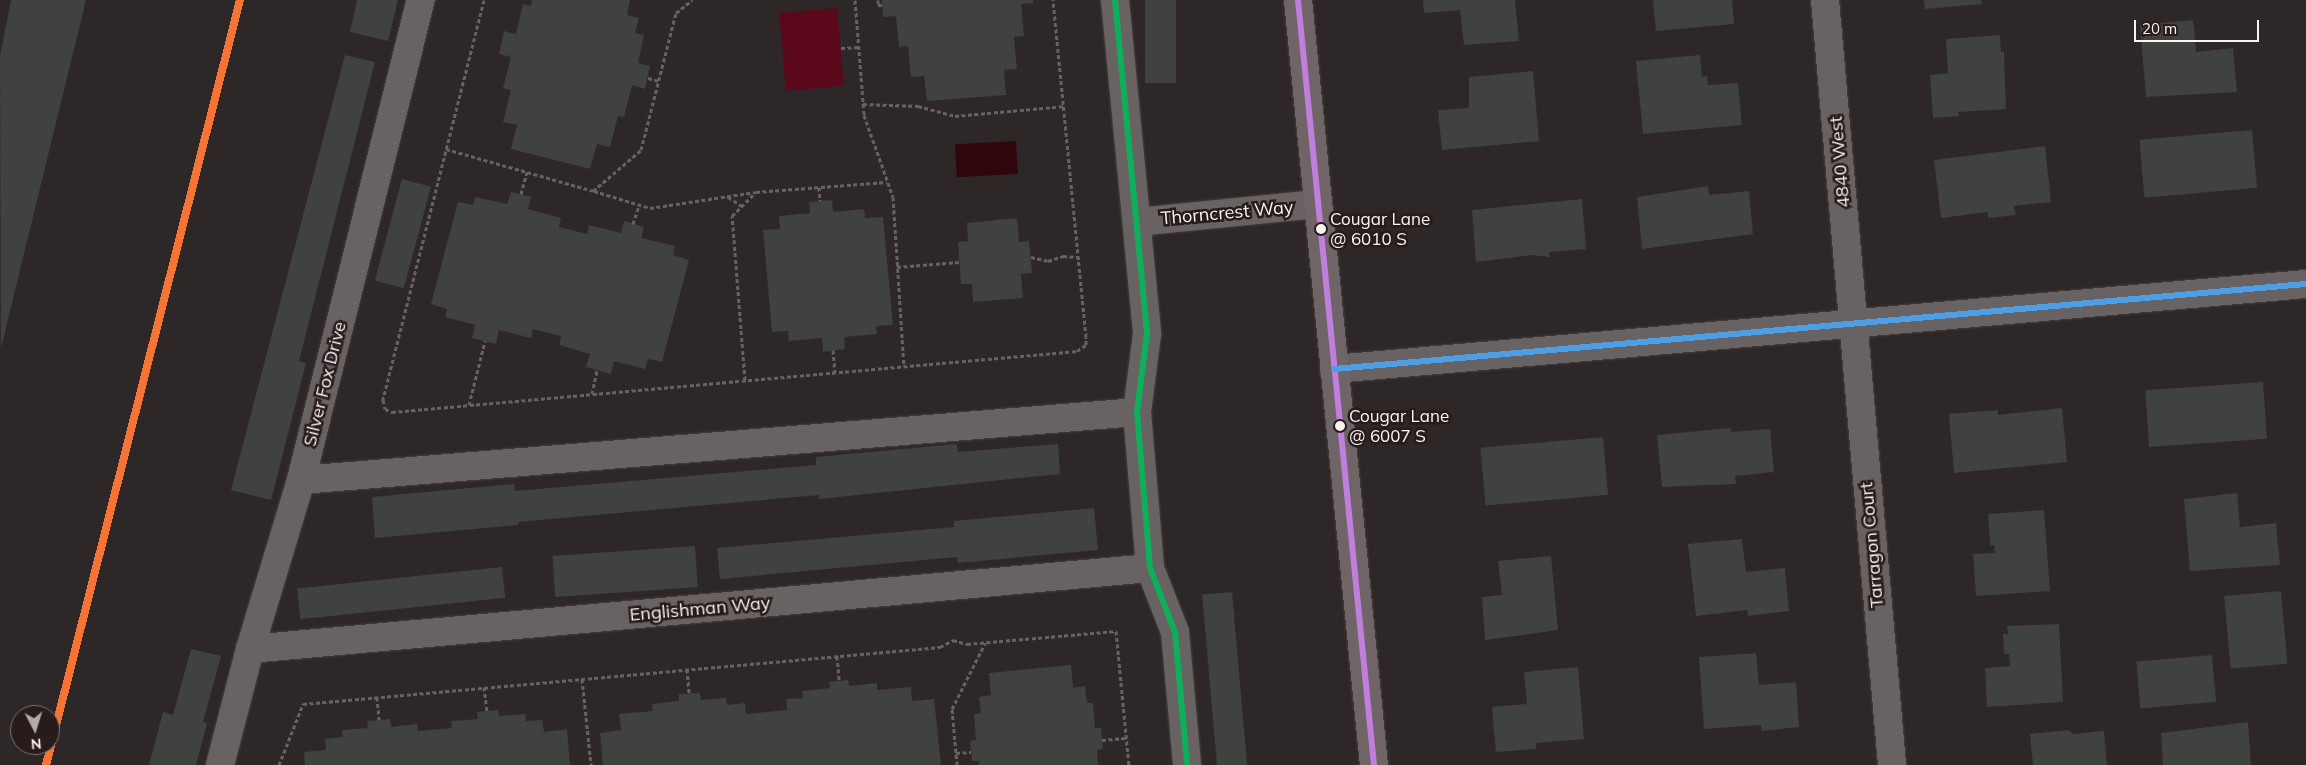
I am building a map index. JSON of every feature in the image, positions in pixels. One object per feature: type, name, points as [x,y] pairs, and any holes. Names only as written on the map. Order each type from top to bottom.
[{"type":"main road","points":[[1298,0],[1374,765]]},
{"type":"street","name":"Silver Fox Drive","points":[[220,765],[250,649],[301,480],[421,0]]},
{"type":"street","name":"Thorncrest Way","points":[[1115,0],[1147,334],[1137,412],[1150,568],[1175,632],[1187,765]]},
{"type":"street","name":"4840 West","points":[[1824,0],[1855,324]]},
{"type":"street","name":"Thorncrest Way","points":[[1137,222],[1318,204]]},
{"type":"street","points":[[1334,369],[2306,284]]},
{"type":"street","name":"Tarragon Court","points":[[1855,324],[1857,379],[1892,765]]},
{"type":"street","points":[[301,480],[1137,412]]},
{"type":"street","name":"Englishman Way","points":[[250,649],[1150,568]]},
{"type":"path","points":[[484,0],[383,400],[385,409],[392,412],[1078,351],[1086,345],[1086,337],[1053,0]]},
{"type":"path","points":[[593,190],[641,150],[676,13],[692,0]]},
{"type":"path","points":[[855,0],[863,104],[893,197],[904,366]]},
{"type":"path","points":[[878,0],[878,5],[882,5]]},
{"type":"path","points":[[841,48],[859,48]]},
{"type":"path","points":[[648,78],[658,81]]},
{"type":"path","points":[[863,104],[918,106],[954,116],[1064,106]]},
{"type":"path","points":[[446,149],[650,208],[756,192],[887,182]]},
{"type":"path","points":[[521,194],[527,172]]},
{"type":"path","points":[[819,187],[820,201]]},
{"type":"path","points":[[745,380],[732,216],[756,192]]},
{"type":"path","points":[[728,196],[742,206]]},
{"type":"path","points":[[633,224],[638,205]]},
{"type":"path","points":[[1031,258],[1048,261],[1063,256],[1078,257]]},
{"type":"path","points":[[897,267],[959,262]]},
{"type":"path","points":[[469,405],[485,341]]},
{"type":"path","points":[[833,350],[835,372]]},
{"type":"path","points":[[592,394],[597,370]]},
{"type":"path","points":[[279,765],[303,704],[940,646],[953,640],[967,644],[1116,631],[1129,765]]},
{"type":"path","points":[[957,765],[952,709],[985,643]]},
{"type":"path","points":[[837,656],[839,681]]},
{"type":"path","points":[[687,669],[689,694]]},
{"type":"path","points":[[582,678],[591,765]]},
{"type":"path","points":[[484,687],[486,711]]},
{"type":"path","points":[[377,697],[379,720]]},
{"type":"path","points":[[1102,740],[1126,738]]},
{"type":"path","points":[[956,753],[971,752]]},
{"type":"shaded area","points":[[837,8],[844,86],[786,91],[779,13]]},
{"type":"shaded area","points":[[1016,141],[1018,174],[957,177],[955,144]]},
{"type":"building","points":[[11,0],[86,0],[1,348],[0,56]]},
{"type":"building","points":[[357,0],[398,0],[388,41],[350,32]]},
{"type":"building","points":[[532,0],[630,0],[627,15],[639,18],[635,33],[644,35],[638,63],[650,66],[645,89],[632,85],[624,117],[618,116],[610,147],[597,144],[590,169],[511,149],[517,125],[503,122],[511,90],[503,88],[511,57],[499,54],[504,31],[516,34],[523,4],[531,6]]},
{"type":"building","points":[[882,0],[1033,0],[1033,3],[1021,4],[1024,36],[1014,37],[1017,69],[1004,70],[1006,95],[927,101],[924,76],[911,77],[908,46],[899,47],[896,16],[883,17]]},
{"type":"building","points":[[1145,0],[1176,0],[1176,83],[1145,83]]},
{"type":"building","points":[[1423,0],[1515,0],[1519,41],[1464,45],[1460,10],[1424,13]]},
{"type":"building","points":[[1653,0],[1732,0],[1734,24],[1656,31]]},
{"type":"building","points":[[1924,0],[1981,0],[1982,4],[1925,9]]},
{"type":"building","points":[[2193,20],[2196,52],[2233,48],[2237,92],[2146,97],[2140,25]]},
{"type":"building","points":[[2000,35],[2001,52],[2004,52],[2006,109],[1958,112],[1959,116],[1933,118],[1930,75],[1948,73],[1946,39]]},
{"type":"building","points":[[345,55],[375,62],[299,361],[306,363],[271,500],[231,490]]},
{"type":"building","points":[[1700,55],[1702,77],[1707,76],[1708,85],[1738,83],[1742,125],[1643,134],[1636,61]]},
{"type":"building","points":[[1533,71],[1539,141],[1442,150],[1438,110],[1469,108],[1469,77]]},
{"type":"building","points":[[2252,130],[2257,188],[2144,198],[2139,140]]},
{"type":"building","points":[[2045,146],[2051,202],[2014,206],[2016,215],[1988,218],[1988,212],[1941,218],[1934,160]]},
{"type":"building","points":[[402,179],[431,187],[404,288],[375,280]]},
{"type":"building","points":[[1708,186],[1709,195],[1749,191],[1753,234],[1642,249],[1637,197]]},
{"type":"building","points":[[511,192],[531,197],[528,209],[561,218],[559,227],[587,234],[589,225],[621,233],[624,221],[644,227],[641,238],[675,246],[673,255],[689,260],[662,362],[648,359],[645,369],[614,361],[611,374],[586,367],[590,354],[559,345],[561,336],[533,329],[531,338],[499,330],[496,344],[472,338],[475,325],[445,317],[447,309],[431,304],[458,202],[473,205],[475,197],[507,204]]},
{"type":"building","points":[[1582,199],[1586,249],[1549,252],[1550,257],[1531,255],[1476,262],[1472,210]]},
{"type":"building","points":[[832,200],[833,212],[864,209],[865,218],[883,217],[893,325],[876,326],[877,334],[844,337],[845,349],[823,352],[822,338],[789,341],[788,331],[772,332],[763,230],[780,229],[779,216],[810,213],[809,202]]},
{"type":"building","points":[[1017,218],[1019,242],[1029,241],[1032,273],[1021,274],[1023,298],[973,302],[972,284],[961,284],[958,242],[968,241],[967,223]]},
{"type":"building","points":[[2263,382],[2267,439],[2149,447],[2145,390]]},
{"type":"building","points":[[2062,408],[2067,462],[1954,473],[1949,414],[1998,410],[1998,415]]},
{"type":"building","points":[[1731,428],[1731,432],[1770,429],[1774,472],[1735,476],[1736,484],[1662,487],[1657,435]]},
{"type":"building","points":[[1603,437],[1608,495],[1486,505],[1480,448]]},
{"type":"building","points":[[957,444],[958,452],[1058,444],[1060,474],[819,499],[819,495],[518,522],[518,525],[375,538],[372,497],[514,484],[515,491],[816,465],[816,457]]},
{"type":"building","points":[[2237,493],[2240,527],[2276,523],[2280,565],[2190,571],[2184,499]]},
{"type":"building","points":[[1094,508],[1098,550],[958,563],[957,557],[720,579],[717,548],[954,527],[954,521]]},
{"type":"building","points":[[2044,510],[2050,591],[1976,596],[1973,554],[1995,553],[1994,545],[1990,545],[1988,514]]},
{"type":"building","points":[[1742,539],[1746,572],[1785,568],[1789,611],[1748,616],[1747,610],[1696,616],[1688,544]]},
{"type":"building","points":[[695,546],[698,587],[555,597],[552,556]]},
{"type":"building","points":[[1551,556],[1558,630],[1485,640],[1482,597],[1502,595],[1498,561]]},
{"type":"building","points":[[502,567],[505,598],[300,619],[297,589]]},
{"type":"building","points":[[2281,591],[2287,664],[2231,669],[2224,596]]},
{"type":"building","points":[[1232,592],[1247,765],[1217,765],[1202,595]]},
{"type":"building","points":[[2059,624],[2063,702],[1987,707],[1985,668],[2010,666],[2009,654],[2004,654],[2003,634],[2008,634],[2007,626]]},
{"type":"building","points":[[191,649],[221,656],[203,722],[207,723],[196,765],[149,765],[163,712],[173,715]]},
{"type":"building","points":[[1756,653],[1759,685],[1796,682],[1799,727],[1762,731],[1761,725],[1704,729],[1699,657]]},
{"type":"building","points":[[2212,655],[2216,702],[2140,708],[2136,662]]},
{"type":"building","points":[[1071,665],[1073,688],[1085,686],[1087,703],[1093,703],[1095,728],[1101,728],[1103,749],[1097,750],[1098,765],[979,765],[979,761],[972,761],[970,741],[976,740],[974,714],[981,713],[979,697],[991,695],[989,673]]},
{"type":"building","points":[[1578,667],[1584,739],[1536,743],[1536,749],[1496,752],[1492,707],[1527,704],[1524,672]]},
{"type":"building","points":[[848,680],[849,686],[877,683],[877,690],[911,687],[912,701],[934,699],[941,765],[603,765],[600,733],[621,730],[619,714],[653,711],[652,704],[679,701],[679,694],[700,693],[701,700],[726,698],[727,705],[745,703],[746,714],[787,710],[786,699],[803,698],[802,691],[830,688],[829,682]]},
{"type":"building","points":[[498,710],[499,716],[525,714],[526,721],[542,720],[544,732],[567,729],[570,765],[305,765],[304,752],[326,750],[325,739],[343,737],[342,730],[368,728],[367,721],[390,719],[391,727],[417,724],[418,731],[452,728],[451,721],[478,719],[477,712]]},
{"type":"building","points":[[2248,722],[2251,765],[2163,765],[2161,733]]},
{"type":"building","points":[[2069,730],[2073,734],[2104,731],[2107,765],[2033,765],[2030,734]]},
{"type":"transit line","points":[[46,765],[240,0]]},
{"type":"transit line","points":[[1115,0],[1147,334],[1137,412],[1150,568],[1175,632],[1187,765]]},
{"type":"transit line","points":[[1298,0],[1374,765]]},
{"type":"transit line","points":[[1334,369],[2306,284]]},
{"type":"place","name":"Cougar Lane @ 6010 S","points":[[1321,229]]},
{"type":"place","name":"Cougar Lane @ 6007 S","points":[[1340,426]]}]
